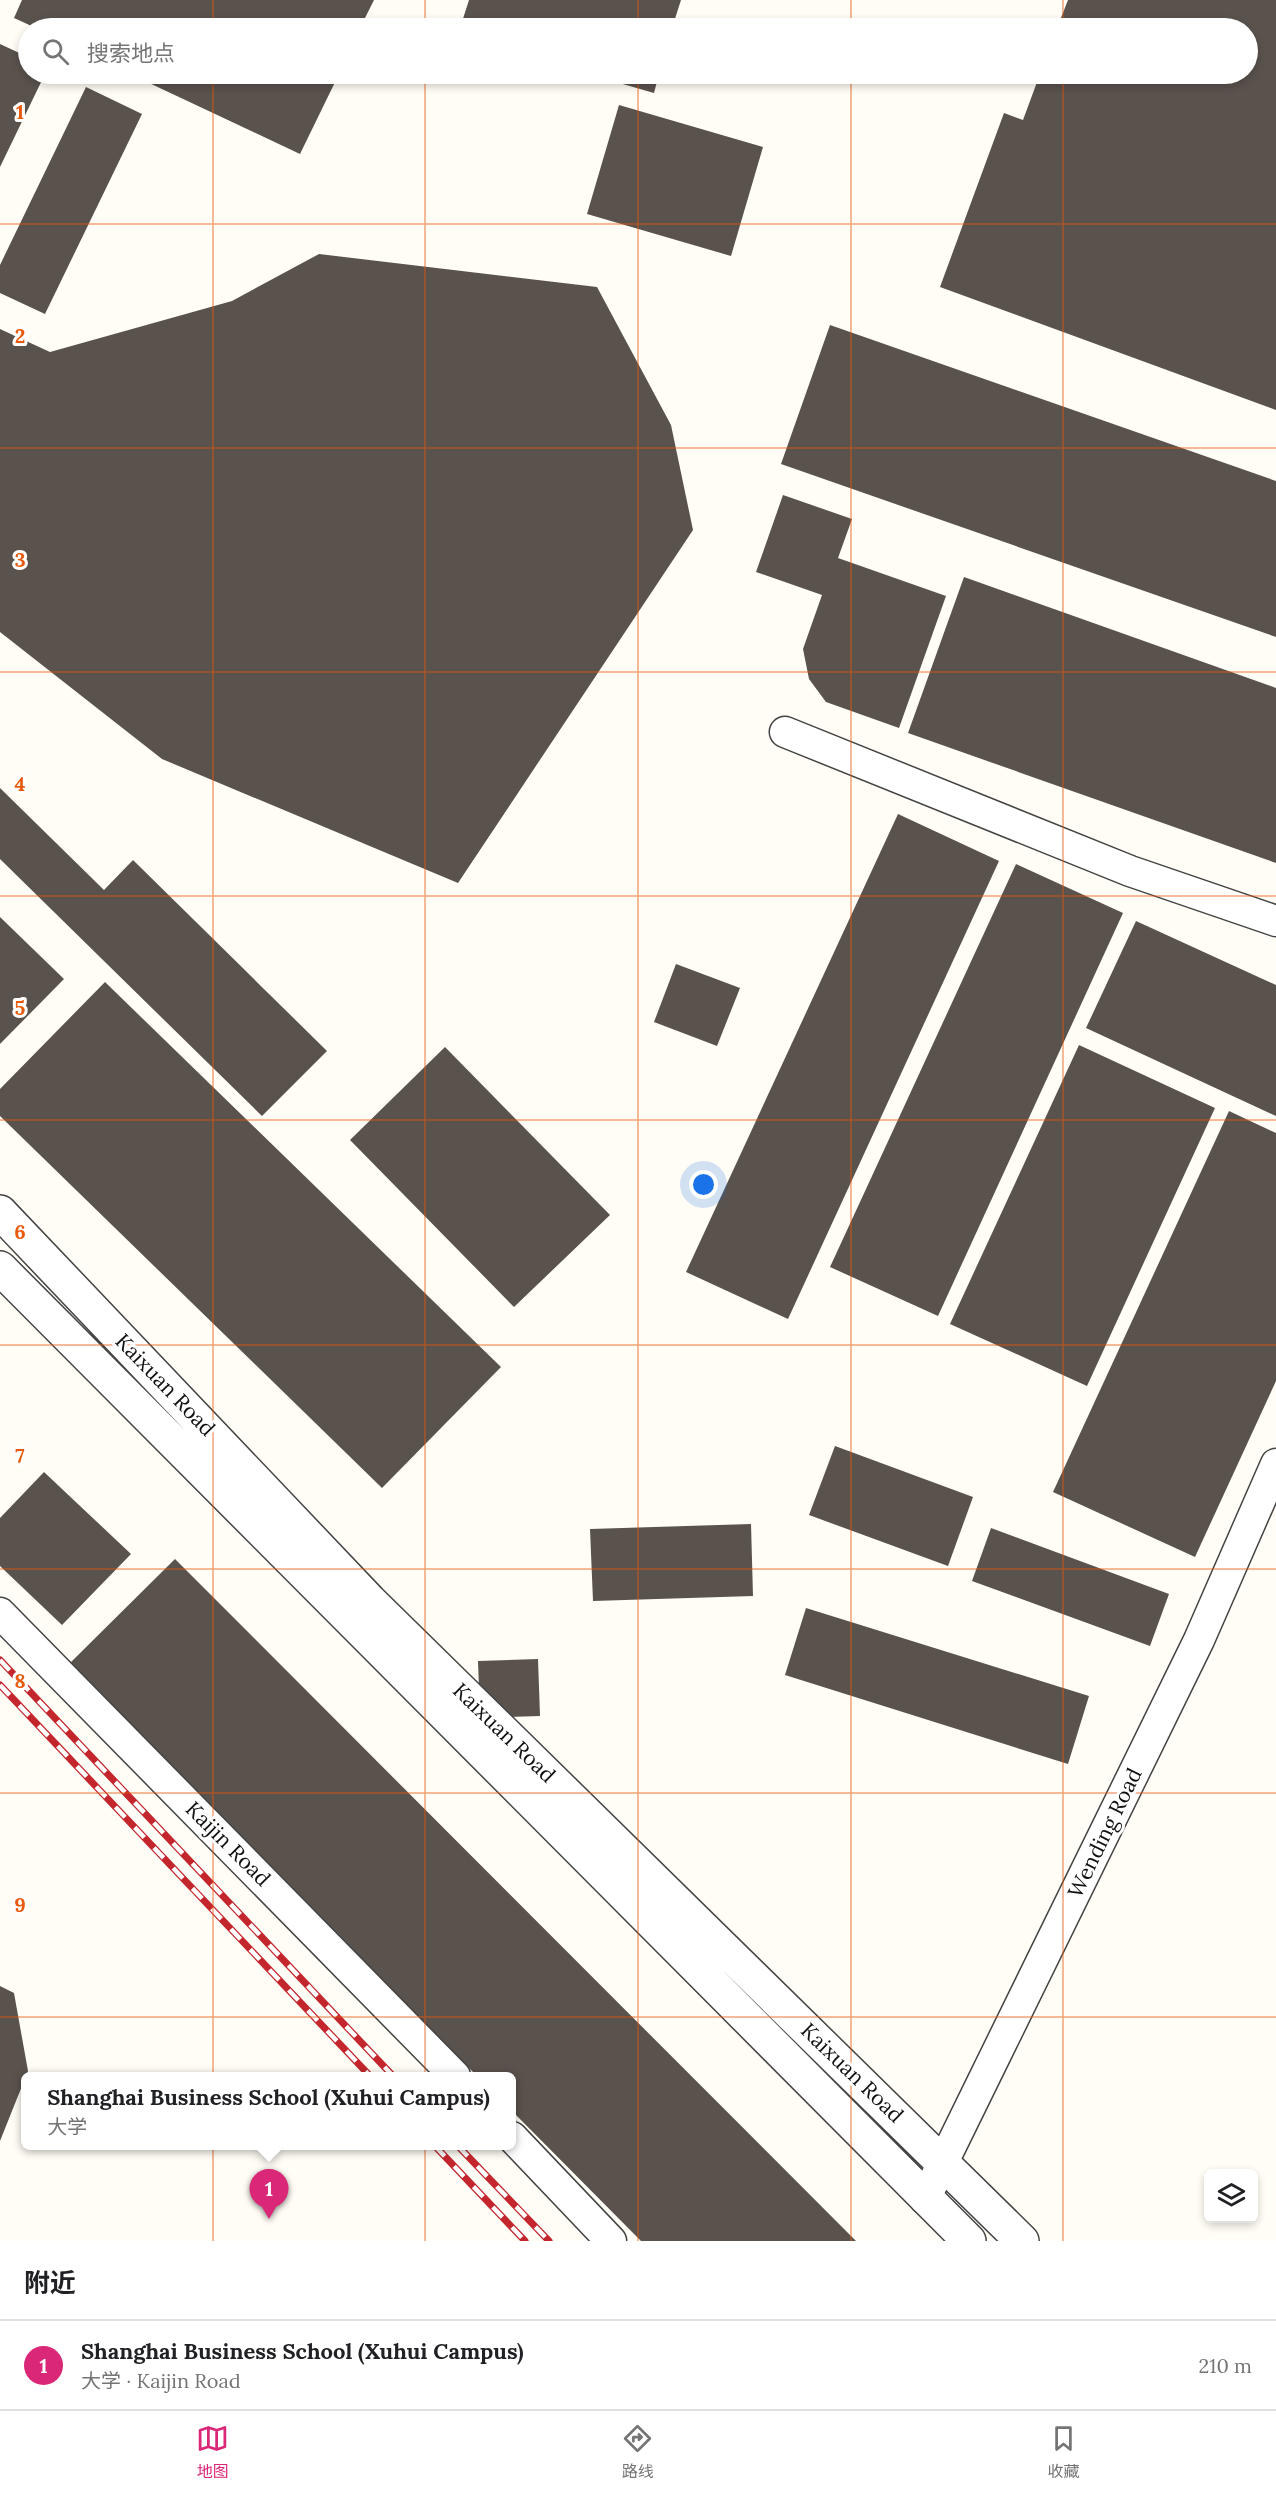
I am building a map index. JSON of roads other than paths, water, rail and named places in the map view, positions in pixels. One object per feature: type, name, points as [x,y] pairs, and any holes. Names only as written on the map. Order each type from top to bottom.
[{"type":"street","points":[[785,732],[1130,871],[1276,921]]},
{"type":"street","name":"Kaixuan Road","points":[[0,1212],[370,1601],[1022,2241]]},
{"type":"street","name":"Kaixuan Road","points":[[0,1268],[969,2241]]},
{"type":"street","name":"Wending Road","points":[[925,2199],[1198,1640],[1276,1464]]},
{"type":"street","name":"Kaijin Road","points":[[0,1613],[450,2072]]},
{"type":"street","points":[[516,2141],[610,2241]]},
{"type":"railway","points":[[0,1660],[389,2072]]},
{"type":"railway","points":[[0,1685],[366,2072]]},
{"type":"railway","points":[[439,2150],[525,2241]]},
{"type":"railway","points":[[462,2150],[549,2241]]},
{"type":"place","name":"Shanghai Business School (Xuhui Campus)","points":[[269,2219]]}]
